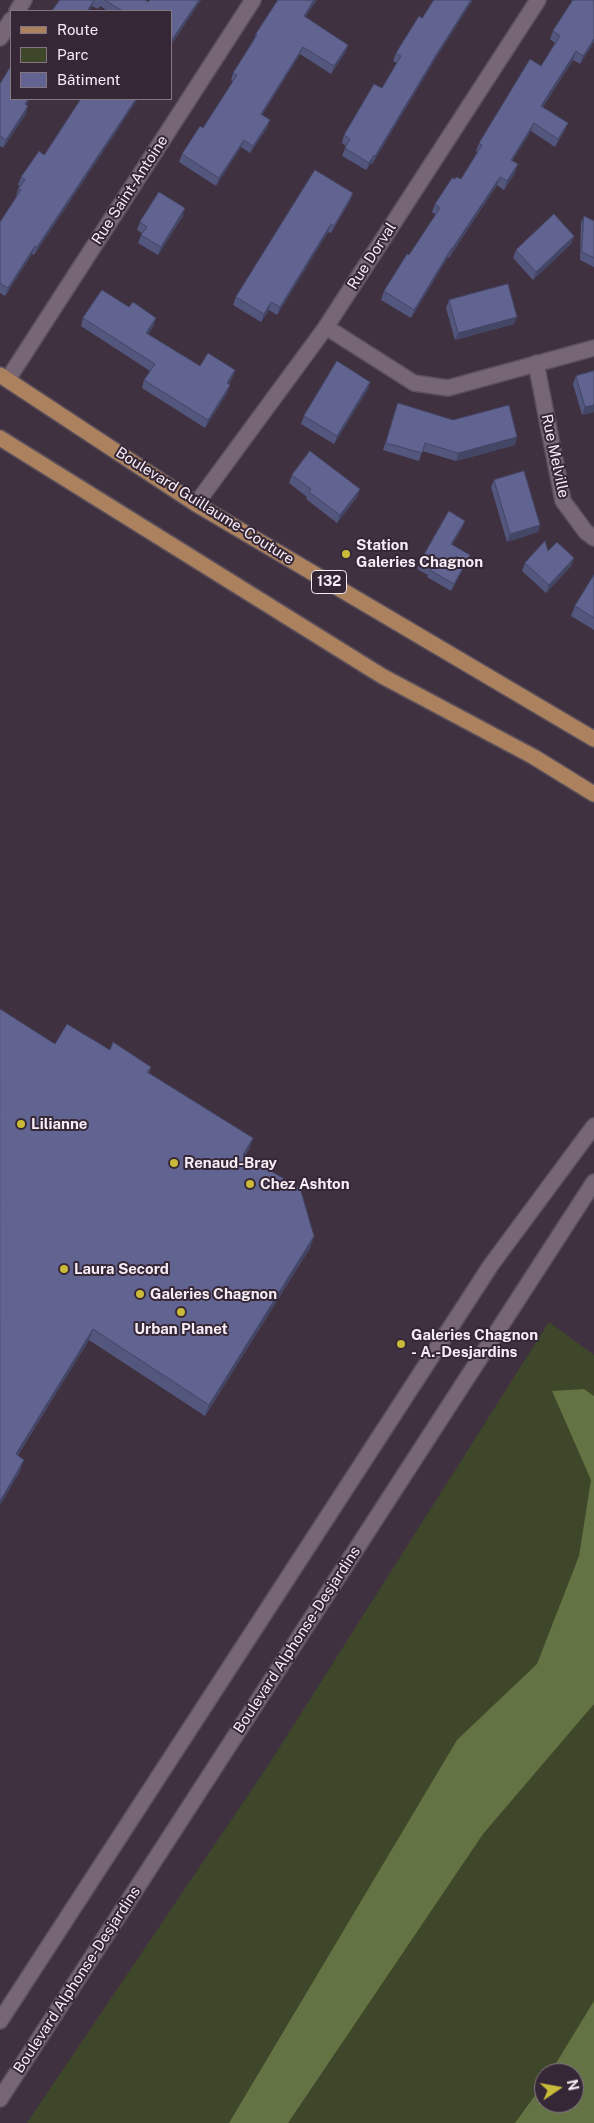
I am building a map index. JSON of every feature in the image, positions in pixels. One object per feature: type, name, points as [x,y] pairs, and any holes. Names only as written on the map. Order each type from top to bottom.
[{"type":"main road","name":"Rue Saint-Antoine","points":[[4,377],[253,0]]},
{"type":"main road","name":"Rue Dorval","points":[[196,504],[326,327],[538,0]]},
{"type":"main road","points":[[0,38],[10,22]]},
{"type":"main road","points":[[326,327],[414,383],[448,388],[594,348]]},
{"type":"main road","name":"Rue Melville","points":[[536,363],[562,501],[586,532],[594,538]]},
{"type":"main road","name":"Boulevard Guillaume-Couture","points":[[4,377],[196,504],[594,739]]},
{"type":"main road","points":[[0,438],[382,676],[534,757],[594,794]]},
{"type":"main road","points":[[0,2021],[491,1265],[594,1126]]},
{"type":"main road","name":"Boulevard Alphonse-Desjardins","points":[[0,2099],[594,1182]]},
{"type":"green space","points":[[549,1322],[594,1355],[594,2123],[27,2123],[269,1764]]},
{"type":"green space","points":[[584,1389],[594,1396],[594,1704],[483,1834],[288,2123],[229,2123],[457,1740],[537,1664],[579,1556],[591,1480],[552,1391]]},
{"type":"green space","points":[[594,2001],[594,2123],[515,2123],[534,2097],[534,2113],[584,2113],[584,2063],[556,2063]]},
{"type":"building","points":[[60,0],[94,0],[88,10],[53,10]]},
{"type":"building","points":[[105,0],[145,0],[148,2],[150,0],[199,0],[172,40],[172,10],[121,10]]},
{"type":"building","points":[[278,0],[314,0],[304,16],[348,45],[334,66],[303,47],[261,114],[270,120],[253,146],[244,140],[219,178],[182,154],[200,126],[203,128],[237,75],[233,73]]},
{"type":"building","points":[[434,0],[471,0],[369,163],[345,148],[350,139],[344,135],[374,84],[382,88],[401,56],[396,53],[419,16],[422,18]]},
{"type":"building","points":[[573,0],[594,0],[594,39],[583,56],[576,51],[541,106],[568,123],[558,139],[534,123],[511,160],[518,164],[507,181],[500,177],[451,249],[414,310],[384,291],[407,254],[409,255],[440,208],[435,204],[452,178],[461,179],[482,145],[479,143],[530,59],[541,66],[560,36],[553,31]]},
{"type":"building","points":[[10,68],[10,100],[27,100],[25,104],[28,106],[6,140],[0,136],[0,84]]},
{"type":"building","points":[[80,100],[135,100],[8,288],[0,283],[0,222],[21,190],[18,189],[25,180],[21,177],[39,151],[44,155]]},
{"type":"building","points":[[315,170],[353,193],[334,226],[331,224],[280,307],[271,302],[264,314],[236,297]]},
{"type":"building","points":[[159,192],[185,208],[161,247],[141,235],[147,227],[140,222]]},
{"type":"building","points":[[554,214],[574,236],[536,272],[516,250]]},
{"type":"building","points":[[584,216],[594,221],[594,258],[582,252]]},
{"type":"building","points":[[508,284],[517,317],[458,333],[449,300]]},
{"type":"building","points":[[102,290],[129,307],[133,302],[156,318],[146,333],[200,366],[208,353],[235,370],[227,383],[230,385],[208,420],[144,380],[155,364],[83,318]]},
{"type":"building","points":[[337,361],[370,382],[337,436],[304,416]]},
{"type":"building","points":[[594,371],[594,405],[585,407],[576,376]]},
{"type":"building","points":[[398,403],[453,420],[509,405],[517,437],[458,453],[425,443],[422,453],[386,443]]},
{"type":"building","points":[[310,451],[360,489],[340,515],[309,492],[311,489],[292,475]]},
{"type":"building","points":[[524,471],[540,525],[510,534],[494,480]]},
{"type":"building","points":[[449,511],[465,521],[451,544],[470,555],[454,584],[420,562]]},
{"type":"building","points":[[545,541],[548,551],[557,542],[574,558],[549,585],[525,563]]},
{"type":"building","points":[[594,575],[594,618],[575,606]]},
{"type":"building","name":"Galeries Chagnon","points":[[0,1009],[55,1044],[67,1024],[110,1050],[113,1042],[151,1067],[147,1072],[253,1138],[243,1155],[300,1188],[314,1236],[209,1405],[93,1329],[16,1454],[24,1460],[0,1501]]},
{"type":"place","name":"Station Galeries Chagnon","points":[[346,554]]},
{"type":"place","name":"Lilianne","points":[[21,1124]]},
{"type":"place","name":"Renaud-Bray","points":[[174,1163]]},
{"type":"place","name":"Chez Ashton","points":[[250,1184]]},
{"type":"place","name":"Laura Secord","points":[[64,1269]]},
{"type":"place","name":"Galeries Chagnon","points":[[140,1294]]},
{"type":"place","name":"Urban Planet","points":[[181,1312]]},
{"type":"place","name":"Galeries Chagnon - A.-Desjardins","points":[[401,1344]]}]
